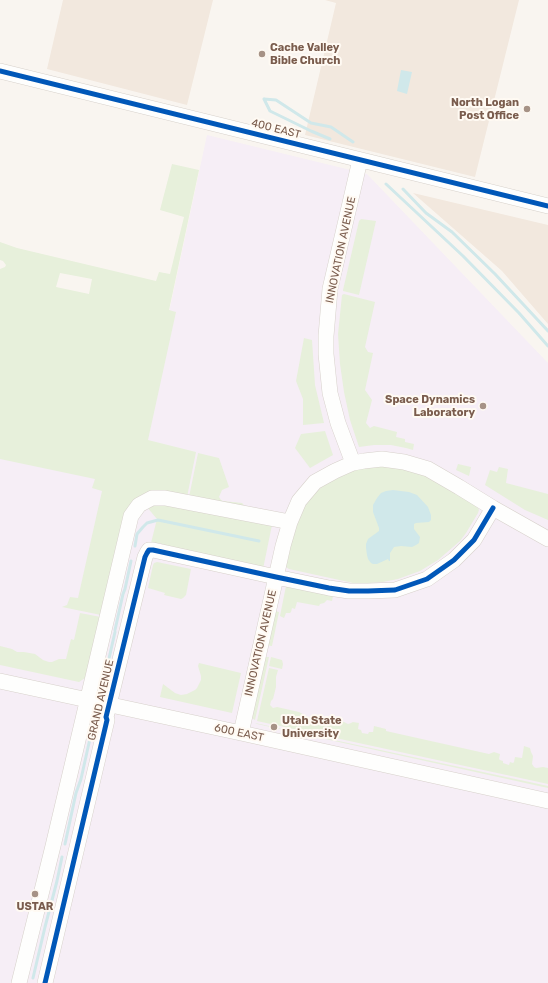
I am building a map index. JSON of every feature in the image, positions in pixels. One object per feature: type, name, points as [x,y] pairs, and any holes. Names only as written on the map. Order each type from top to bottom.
[{"type":"street","name":"400 EAST","points":[[0,71],[548,206]]},
{"type":"street","name":"INNOVATION AVENUE","points":[[241,733],[283,546],[290,522],[299,501],[315,482],[353,463],[338,423],[330,393],[326,354],[326,336],[330,289],[360,160]]},
{"type":"street","points":[[353,463],[364,460],[382,459],[404,462],[428,469],[548,539]]},
{"type":"street","name":"GRAND AVENUE","points":[[19,983],[131,516],[139,505],[152,498],[165,498],[290,522]]},
{"type":"street","points":[[276,577],[349,591],[395,590],[427,579],[454,560],[474,540],[493,508]]},
{"type":"street","name":"GRAND AVENUE","points":[[45,983],[147,553],[149,550],[153,550],[276,577]]},
{"type":"street","name":"600 EAST","points":[[0,681],[548,801]]},
{"type":"shaded area","points":[[63,0],[213,0],[187,105],[47,69]]},
{"type":"shaded area","points":[[325,0],[519,0],[475,177],[305,135],[336,3]]},
{"type":"shaded area","name":"Utah State University","points":[[207,135],[367,174],[548,363],[548,983],[0,983],[0,441],[135,471]]},
{"type":"shaded area","points":[[413,193],[548,225],[548,324],[502,271]]},
{"type":"green space","points":[[172,164],[199,170],[169,310],[176,312],[148,440],[196,452],[187,497],[140,498],[101,615],[62,607],[67,605],[70,597],[78,598],[102,491],[92,488],[95,479],[0,459],[0,269],[6,265],[0,260],[0,242],[17,248],[156,281],[159,272],[170,274],[184,217],[160,210]],"holes":[[[60,273],[92,279],[89,294],[56,287]]]},
{"type":"green space","points":[[361,219],[376,221],[359,295],[343,290],[359,221]]},
{"type":"green space","points":[[344,294],[375,302],[365,347],[368,352],[373,353],[365,390],[372,400],[366,423],[370,428],[374,426],[397,432],[396,437],[405,439],[405,442],[414,444],[413,450],[391,445],[359,447],[350,420],[340,364],[338,334],[342,295]]},
{"type":"green space","points":[[304,338],[312,340],[315,385],[324,423],[303,425],[303,399],[296,381]]},
{"type":"green space","points":[[325,431],[333,455],[310,468],[295,448],[301,434]]},
{"type":"green space","points":[[198,453],[219,458],[229,487],[222,490],[219,497],[221,500],[242,503],[245,506],[189,497]]},
{"type":"green space","points":[[458,464],[471,467],[469,476],[456,470]]},
{"type":"green space","points":[[377,465],[410,470],[425,476],[477,506],[479,510],[478,513],[460,541],[438,560],[420,571],[398,579],[383,582],[353,583],[289,569],[286,567],[285,563],[291,534],[305,506],[314,494],[325,484],[348,471]]},
{"type":"green space","points":[[499,467],[508,469],[506,483],[548,494],[548,520],[525,510],[485,485],[490,470],[497,472]]},
{"type":"green space","points":[[156,503],[272,525],[263,569],[165,547],[160,543],[151,543],[157,519],[146,506]]},
{"type":"green space","points":[[157,562],[191,569],[186,595],[183,598],[181,599],[164,595],[165,593],[148,588],[153,565]]},
{"type":"green space","points":[[286,586],[333,596],[332,601],[327,600],[319,606],[297,602],[295,609],[292,608],[291,612],[286,613],[284,618],[280,616]]},
{"type":"green space","points":[[275,611],[279,612],[271,646],[267,645]]},
{"type":"green space","points":[[80,613],[101,617],[88,670],[85,678],[79,682],[0,665],[0,646],[17,652],[35,654],[43,660],[49,662],[59,659],[66,659],[71,639],[74,640]]},
{"type":"green space","points":[[265,657],[269,657],[255,720],[252,718]]},
{"type":"green space","points":[[271,657],[282,660],[282,669],[269,666]]},
{"type":"green space","points":[[199,663],[241,673],[232,713],[160,697],[163,684],[175,693],[181,695],[195,690],[201,680],[198,666]]},
{"type":"green space","points":[[269,668],[278,670],[276,687],[270,705],[273,708],[277,707],[299,712],[315,719],[325,718],[348,724],[353,722],[359,723],[358,729],[361,730],[362,733],[368,734],[369,732],[373,732],[374,726],[386,729],[386,731],[489,754],[494,752],[500,754],[499,759],[503,761],[503,763],[509,765],[510,762],[514,762],[515,757],[522,758],[524,746],[530,748],[533,756],[532,764],[534,767],[548,768],[548,784],[257,721]]},
{"type":"green space","points":[[255,723],[548,786],[548,788],[257,724]]},
{"type":"water","points":[[401,70],[412,72],[407,94],[397,91]]},
{"type":"water","points":[[393,490],[409,492],[417,495],[428,507],[431,520],[429,522],[414,524],[414,529],[420,537],[419,543],[412,547],[394,547],[390,553],[390,561],[388,559],[377,564],[373,564],[368,559],[366,544],[368,539],[379,531],[373,512],[373,505],[381,493]]},
{"type":"waterway","points":[[264,99],[276,100],[311,123],[331,127],[353,142]]},
{"type":"waterway","points":[[264,99],[270,111],[330,139]]},
{"type":"waterway","points":[[386,184],[463,256],[519,313],[548,346]]},
{"type":"waterway","points":[[403,189],[426,213],[452,232],[495,274],[548,331]]},
{"type":"waterway","points":[[135,546],[137,534],[143,527],[147,523],[158,520],[259,541]]},
{"type":"waterway","points":[[115,630],[131,561]]},
{"type":"waterway","points":[[103,685],[115,632]]},
{"type":"waterway","points":[[65,844],[95,716]]},
{"type":"waterway","points":[[33,978],[62,857]]},
{"type":"cycle path","points":[[0,71],[548,206]]},
{"type":"cycle path","points":[[45,983],[107,720],[106,717],[145,557],[149,550],[329,588],[349,591],[395,590],[427,579],[454,560],[474,540],[493,508]]},
{"type":"place","name":"Cache Valley Bible Church","points":[[262,54]]},
{"type":"place","name":"North Logan Post Office","points":[[527,109]]},
{"type":"place","name":"Space Dynamics Laboratory","points":[[483,406]]},
{"type":"place","name":"Utah State University","points":[[274,727]]},
{"type":"place","name":"USTAR","points":[[35,894]]}]
